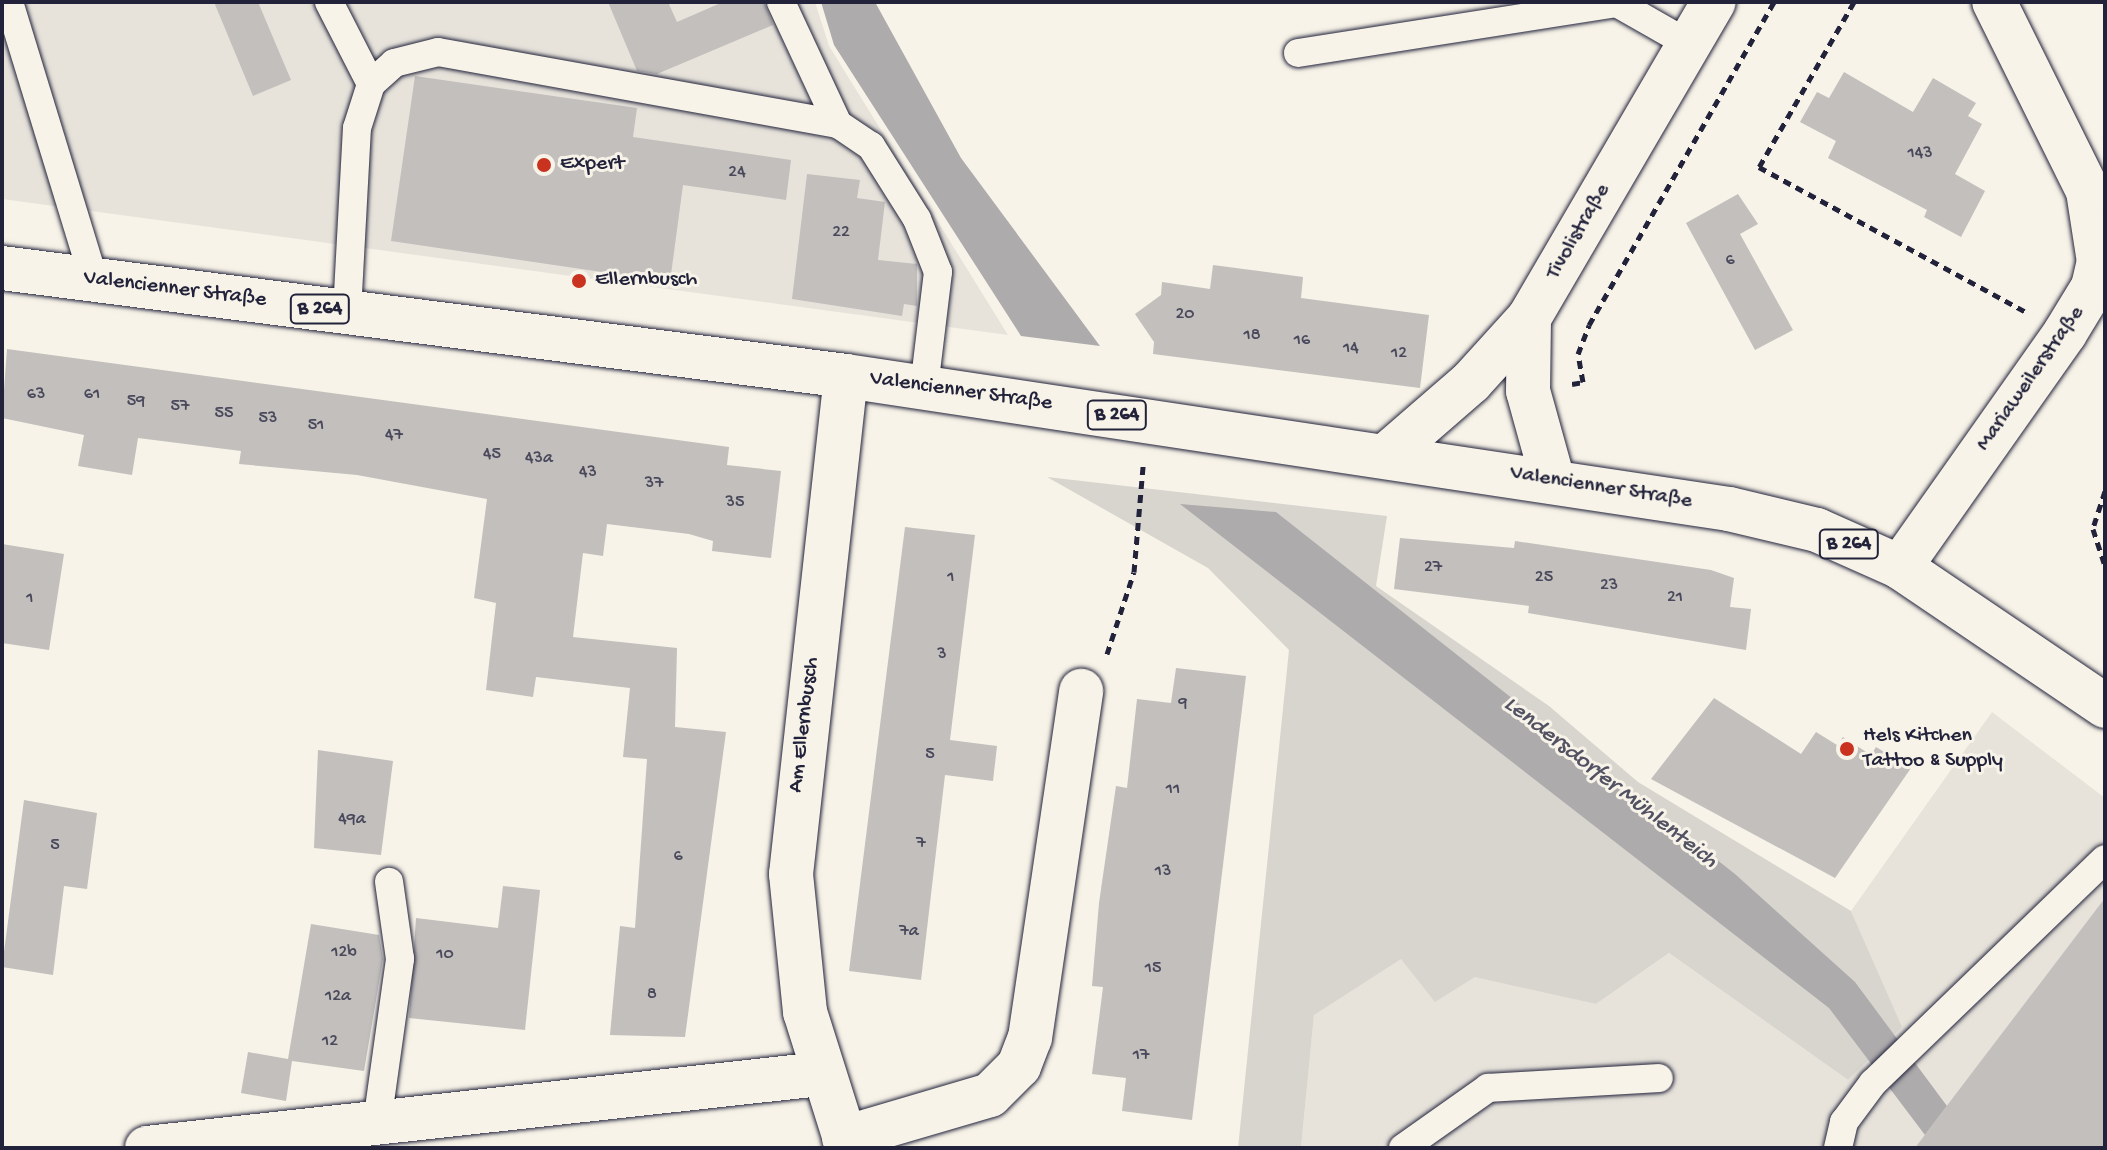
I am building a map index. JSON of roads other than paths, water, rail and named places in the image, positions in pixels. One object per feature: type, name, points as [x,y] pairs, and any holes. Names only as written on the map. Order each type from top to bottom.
[{"type":"main road","name":"Tivolistraße","points":[[1553,481],[1528,391],[1529,318],[1714,2]]},
{"type":"main road","name":"Mariaweilerstraße","points":[[1900,567],[2065,333],[2093,287],[2100,233],[2088,191],[1994,2]]},
{"type":"main road","name":"Valencienner Straße","points":[[2,268],[846,376],[1146,419],[1553,481],[1817,530],[1900,567],[2005,632],[2105,706]]},
{"type":"main road","points":[[1388,454],[1471,382],[1529,318]]},
{"type":"main road","name":"Am Ellernbusch","points":[[846,376],[791,874],[793,940],[820,1074],[846,1143],[990,1095],[1019,1066],[1030,1038],[1081,691]]},
{"type":"main road","points":[[147,1148],[820,1074]]},
{"type":"lane","points":[[9,2],[94,280]]},
{"type":"lane","points":[[329,2],[371,84]]},
{"type":"lane","points":[[781,2],[838,124]]},
{"type":"lane","points":[[1298,53],[1617,3],[1689,44]]},
{"type":"lane","points":[[347,312],[357,128],[371,84],[394,63],[438,52],[838,124],[871,146],[917,219],[938,272],[924,387]]},
{"type":"lane","points":[[1838,1148],[1844,1122],[1873,1083],[1923,1042],[2105,859]]},
{"type":"lane","points":[[377,1123],[400,959],[389,882]]},
{"type":"lane","points":[[1403,1148],[1488,1088],[1659,1078]]},
{"type":"water","points":[[821,2],[875,2],[961,158],[1100,346],[1021,336],[834,45]]},
{"type":"water","name":"Lendersdorfer Mühlenteich","points":[[1180,504],[1276,512],[1735,874],[1855,982],[1947,1106],[1925,1135],[1829,1008]]},
{"type":"place","name":"Expert","points":[[544,165]]},
{"type":"place","name":"Ellernbusch","points":[[579,281]]},
{"type":"place","name":"Hels Kitchen Tattoo & Supply","points":[[1847,749]]}]
